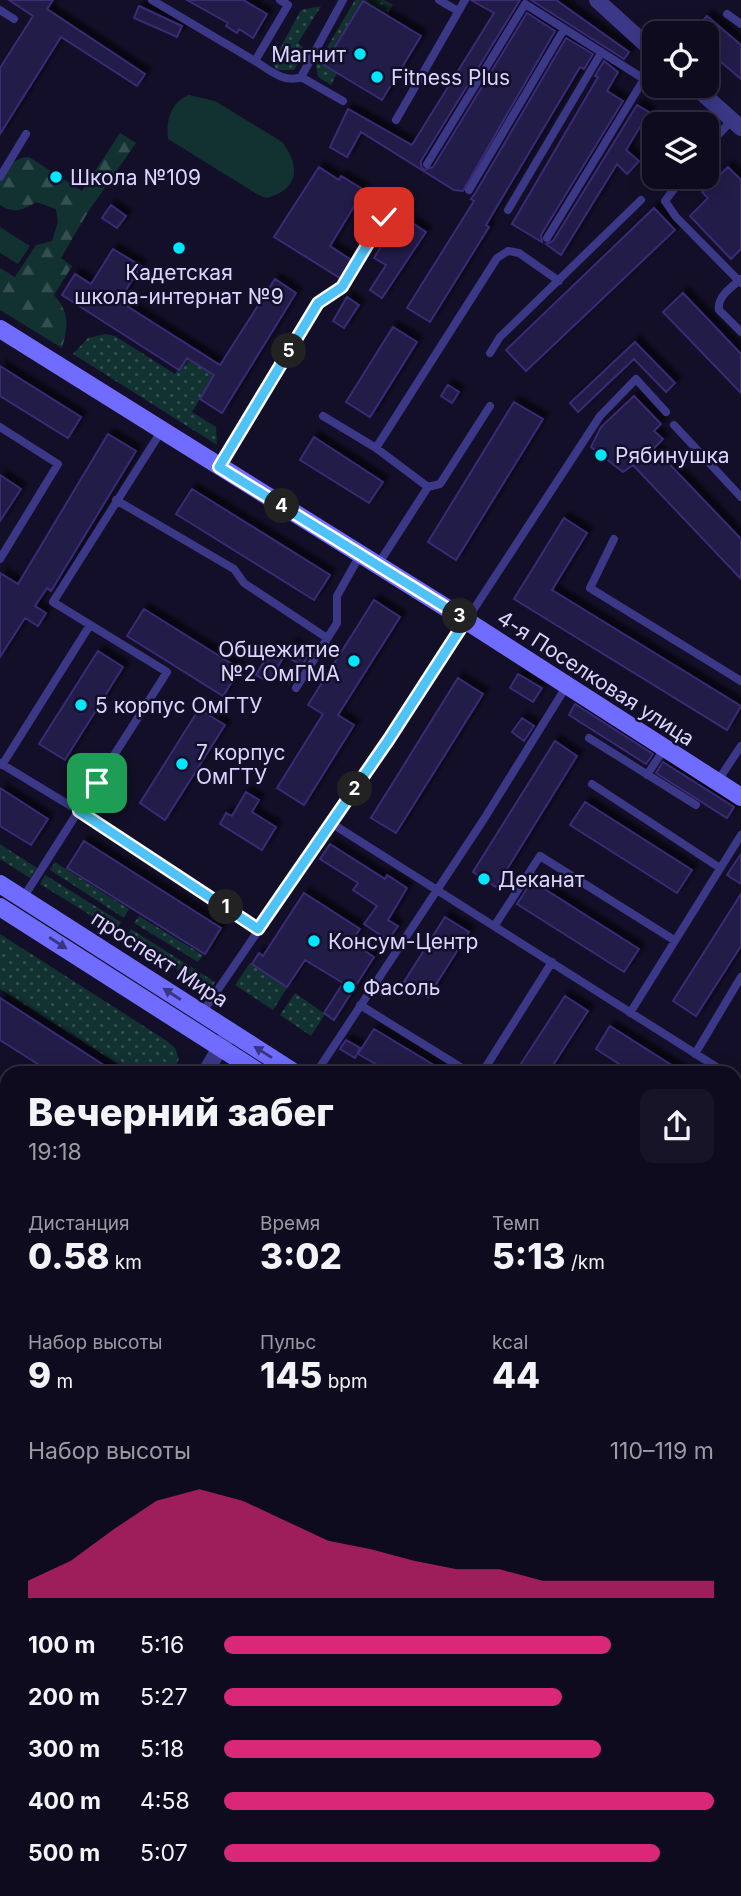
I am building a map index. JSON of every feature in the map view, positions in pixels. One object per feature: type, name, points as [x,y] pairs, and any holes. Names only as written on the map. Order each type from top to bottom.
[{"type":"street","points":[[597,0],[642,41]]},
{"type":"street","points":[[708,98],[737,124]]},
{"type":"street","name":"4-я Поселковая улица","points":[[0,329],[466,620],[566,687],[741,797]]},
{"type":"street","name":"проспект Мира","points":[[0,884],[284,1066]]},
{"type":"street","name":"проспект Мира","points":[[0,907],[249,1066]]},
{"type":"street","points":[[209,1066],[230,1031]]},
{"type":"lane","points":[[152,0],[291,80],[301,77],[343,0]]},
{"type":"lane","points":[[255,61],[288,5],[280,0]]},
{"type":"lane","points":[[439,0],[458,11]]},
{"type":"lane","points":[[396,120],[465,0]]},
{"type":"lane","points":[[427,164],[524,4],[642,78]]},
{"type":"lane","points":[[0,10],[14,19]]},
{"type":"lane","points":[[727,14],[741,24]]},
{"type":"lane","points":[[469,190],[564,29]]},
{"type":"lane","points":[[508,210],[601,53]]},
{"type":"lane","points":[[301,77],[343,101]]},
{"type":"lane","points":[[547,238],[642,82]]},
{"type":"lane","points":[[719,138],[737,124]]},
{"type":"lane","points":[[0,177],[26,134]]},
{"type":"lane","points":[[674,189],[665,201],[676,217],[740,281],[719,300],[718,305],[719,310],[741,332]]},
{"type":"lane","points":[[490,353],[500,337],[641,200]]},
{"type":"lane","points":[[219,467],[318,303],[342,287],[384,217]]},
{"type":"lane","points":[[376,448],[498,258],[508,251],[519,253],[559,281]]},
{"type":"lane","points":[[202,1013],[600,416],[636,379],[666,412]]},
{"type":"lane","points":[[377,566],[428,487],[440,484],[490,406]]},
{"type":"lane","points":[[323,416],[376,448],[428,487]]},
{"type":"lane","points":[[674,425],[741,497]]},
{"type":"lane","points":[[0,427],[58,464],[0,559]]},
{"type":"lane","points":[[23,898],[167,672],[53,602],[162,430]]},
{"type":"lane","points":[[116,500],[234,569],[244,583],[327,638]]},
{"type":"lane","points":[[614,539],[590,588],[741,681]]},
{"type":"lane","points":[[296,688],[337,623],[337,596],[360,555]]},
{"type":"lane","points":[[90,625],[1,764],[79,811],[258,929]]},
{"type":"lane","points":[[321,1066],[437,891],[566,687]]},
{"type":"lane","points":[[589,738],[696,805]]},
{"type":"lane","points":[[717,782],[741,746]]},
{"type":"lane","points":[[647,775],[664,749]]},
{"type":"lane","points":[[592,784],[720,868]]},
{"type":"lane","points":[[331,823],[715,1066]]},
{"type":"lane","points":[[630,1013],[741,835]]},
{"type":"lane","points":[[495,925],[540,856],[674,940]]},
{"type":"lane","points":[[486,1066],[552,962]]},
{"type":"lane","points":[[695,1054],[739,983]]},
{"type":"lane","points":[[360,1005],[459,1066]]},
{"type":"green space","points":[[355,0],[384,0],[393,5],[386,16],[324,65],[337,73],[331,85],[318,77],[316,66]]},
{"type":"green space","points":[[321,6],[298,43],[306,50],[294,70],[277,70],[270,61],[274,59],[301,10]]},
{"type":"green space","points":[[189,95],[215,101],[282,142],[294,168],[291,183],[277,194],[266,198],[168,139],[173,108],[177,102]]},
{"type":"green space","points":[[120,133],[136,143],[88,212],[61,258],[72,266],[54,295],[63,308],[66,320],[62,348],[0,310],[0,268],[15,277],[36,245],[52,241],[58,222],[56,209],[36,202],[18,210],[0,205],[0,181],[11,164],[29,157],[82,191]]},
{"type":"green space","points":[[0,227],[30,246],[18,264],[0,253]]},
{"type":"green space","points":[[105,334],[115,336],[175,374],[187,358],[214,375],[192,412],[216,427],[217,445],[73,354],[88,338]]},
{"type":"green space","points":[[0,844],[37,868],[30,878],[0,859]]},
{"type":"green space","points":[[55,862],[129,909],[124,918],[50,870]]},
{"type":"green space","points":[[45,875],[121,922],[116,931],[40,884]]},
{"type":"green space","points":[[139,916],[203,955],[198,962],[134,923]]},
{"type":"green space","points":[[131,929],[215,982],[210,990],[126,937]]},
{"type":"green space","points":[[0,934],[167,1041],[175,1048],[179,1059],[176,1066],[121,1066],[0,989]]},
{"type":"green space","points":[[250,963],[287,988],[273,1010],[235,985]]},
{"type":"green space","points":[[295,993],[325,1014],[311,1036],[280,1015]]},
{"type":"building","points":[[9,0],[53,0],[47,9],[145,74],[137,86],[61,37],[0,134],[0,68],[33,16]]},
{"type":"building","points":[[187,0],[243,0],[267,14],[253,38],[239,29],[237,33],[226,26],[228,23]]},
{"type":"building","points":[[471,0],[520,0],[421,161],[424,170],[433,167],[527,13],[555,31],[463,191],[454,190],[361,132],[347,157],[330,147],[348,109],[412,145],[494,13]]},
{"type":"building","points":[[531,0],[556,0],[629,52],[624,59]]},
{"type":"building","points":[[363,1],[421,36],[382,100],[324,65]]},
{"type":"building","points":[[139,6],[182,26],[177,37],[134,18]]},
{"type":"building","points":[[719,26],[741,45],[741,79],[719,60]]},
{"type":"building","points":[[566,38],[593,54],[584,69],[580,67],[486,225],[489,227],[430,322],[407,308],[474,201],[471,199]]},
{"type":"building","points":[[604,61],[618,72],[607,91],[623,101],[541,235],[542,242],[512,224],[598,77],[595,76]]},
{"type":"building","points":[[637,105],[649,112],[642,112],[642,124],[626,150],[639,161],[627,174],[617,164],[561,255],[546,244],[553,241]]},
{"type":"building","points":[[319,167],[339,180],[341,176],[364,190],[330,246],[351,260],[340,278],[274,237]]},
{"type":"building","points":[[728,167],[741,180],[741,249],[731,259],[690,216],[708,198],[702,192],[705,189],[719,189],[719,176]]},
{"type":"building","points":[[111,205],[126,216],[117,228],[102,218]]},
{"type":"building","points":[[654,208],[675,230],[526,371],[506,350]]},
{"type":"building","points":[[400,215],[426,232],[382,298],[370,290],[386,265],[374,258]]},
{"type":"building","points":[[113,249],[141,266],[119,301],[220,365],[275,279],[296,293],[222,413],[200,399],[214,375],[187,358],[179,370],[62,295],[75,274],[91,284]]},
{"type":"building","points":[[683,293],[741,354],[741,393],[663,312]]},
{"type":"building","points":[[347,297],[359,305],[344,328],[333,321]]},
{"type":"building","points":[[393,327],[417,342],[370,417],[346,402]]},
{"type":"building","points":[[635,342],[675,383],[666,392],[634,359],[578,412],[570,403]]},
{"type":"building","points":[[0,366],[81,417],[68,438],[0,396]]},
{"type":"building","points":[[448,385],[459,392],[452,403],[441,396]]},
{"type":"building","points":[[634,396],[661,424],[654,431],[663,439],[654,448],[741,539],[741,579],[633,465],[623,472],[591,447],[601,427]]},
{"type":"building","points":[[514,402],[543,419],[456,560],[428,542]]},
{"type":"building","points":[[108,434],[136,451],[51,591],[47,588],[35,606],[46,613],[38,626],[25,618],[0,657],[0,573],[18,584]]},
{"type":"building","points":[[314,437],[383,482],[369,503],[300,460]]},
{"type":"building","points":[[0,475],[21,489],[0,521]]},
{"type":"building","points":[[192,489],[330,575],[314,600],[176,514]]},
{"type":"building","points":[[564,518],[587,533],[552,590],[741,706],[727,730],[514,599]]},
{"type":"building","name":"Общежитие №2 ОмГМА","points":[[374,600],[400,617],[338,715],[354,725],[304,805],[277,788],[323,714],[308,705]]},
{"type":"building","points":[[144,609],[240,669],[223,696],[127,636]]},
{"type":"building","points":[[292,644],[309,654],[302,666],[285,655]]},
{"type":"building","points":[[272,648],[285,655],[268,682],[256,675]]},
{"type":"building","name":"5 корпус ОмГТУ","points":[[98,651],[123,667],[65,760],[39,744]]},
{"type":"building","points":[[518,674],[542,688],[533,702],[510,688]]},
{"type":"building","points":[[458,678],[483,694],[396,833],[371,818]]},
{"type":"building","points":[[575,704],[653,754],[646,764],[569,715]]},
{"type":"building","name":"7 корпус ОмГТУ","points":[[199,709],[225,725],[165,820],[140,803]]},
{"type":"building","points":[[522,718],[534,726],[524,741],[512,732]]},
{"type":"building","points":[[555,741],[577,756],[496,887],[473,872]]},
{"type":"building","points":[[663,762],[734,807],[727,818],[656,773]]},
{"type":"building","points":[[0,788],[48,819],[31,845],[0,826]]},
{"type":"building","points":[[246,792],[259,800],[252,812],[276,827],[262,850],[220,824],[226,813],[232,816]]},
{"type":"building","points":[[585,802],[692,870],[677,893],[570,825]]},
{"type":"building","points":[[84,841],[221,928],[205,954],[67,868]]},
{"type":"building","points":[[330,844],[385,879],[387,875],[407,888],[388,920],[398,926],[388,940],[364,924],[377,906],[353,890],[358,883],[320,859]]},
{"type":"building","points":[[741,854],[741,884],[727,875]]},
{"type":"building","points":[[532,881],[639,949],[624,972],[517,904]]},
{"type":"building","name":"Консум-Центр","points":[[304,893],[360,929],[351,942],[374,957],[334,1020],[324,1013],[343,983],[305,960],[287,987],[252,964],[259,953],[263,956]]},
{"type":"building","points":[[741,894],[741,946],[696,1016],[673,1001]]},
{"type":"building","points":[[445,917],[469,932],[428,997],[404,982]]},
{"type":"building","points":[[565,996],[588,1011],[553,1066],[520,1066]]},
{"type":"building","points":[[0,998],[105,1066],[41,1066],[0,1040]]},
{"type":"building","points":[[610,1026],[673,1066],[622,1066],[596,1049]]},
{"type":"building","points":[[374,1029],[435,1066],[379,1066],[358,1054]]},
{"type":"building","points":[[346,1040],[360,1048],[355,1058],[340,1049]]},
{"type":"place","name":"Магнит","points":[[360,54]]},
{"type":"place","name":"Fitness Plus","points":[[377,77]]},
{"type":"place","name":"Школа №109","points":[[56,177]]},
{"type":"place","name":"Кадетская школа-интернат №9","points":[[179,248]]},
{"type":"place","name":"Рябинушка","points":[[601,455]]},
{"type":"place","name":"Общежитие №2 ОмГМА","points":[[354,661]]},
{"type":"place","name":"5 корпус ОмГТУ","points":[[81,705]]},
{"type":"place","name":"7 корпус ОмГТУ","points":[[182,764]]},
{"type":"place","name":"Деканат","points":[[484,879]]},
{"type":"place","name":"Консум-Центр","points":[[314,941]]},
{"type":"place","name":"Фасоль","points":[[349,987]]},
{"type":"route","points":[[97,783],[79,811],[258,929],[389,739],[466,620],[219,467],[318,303],[342,287],[384,217]]}]
